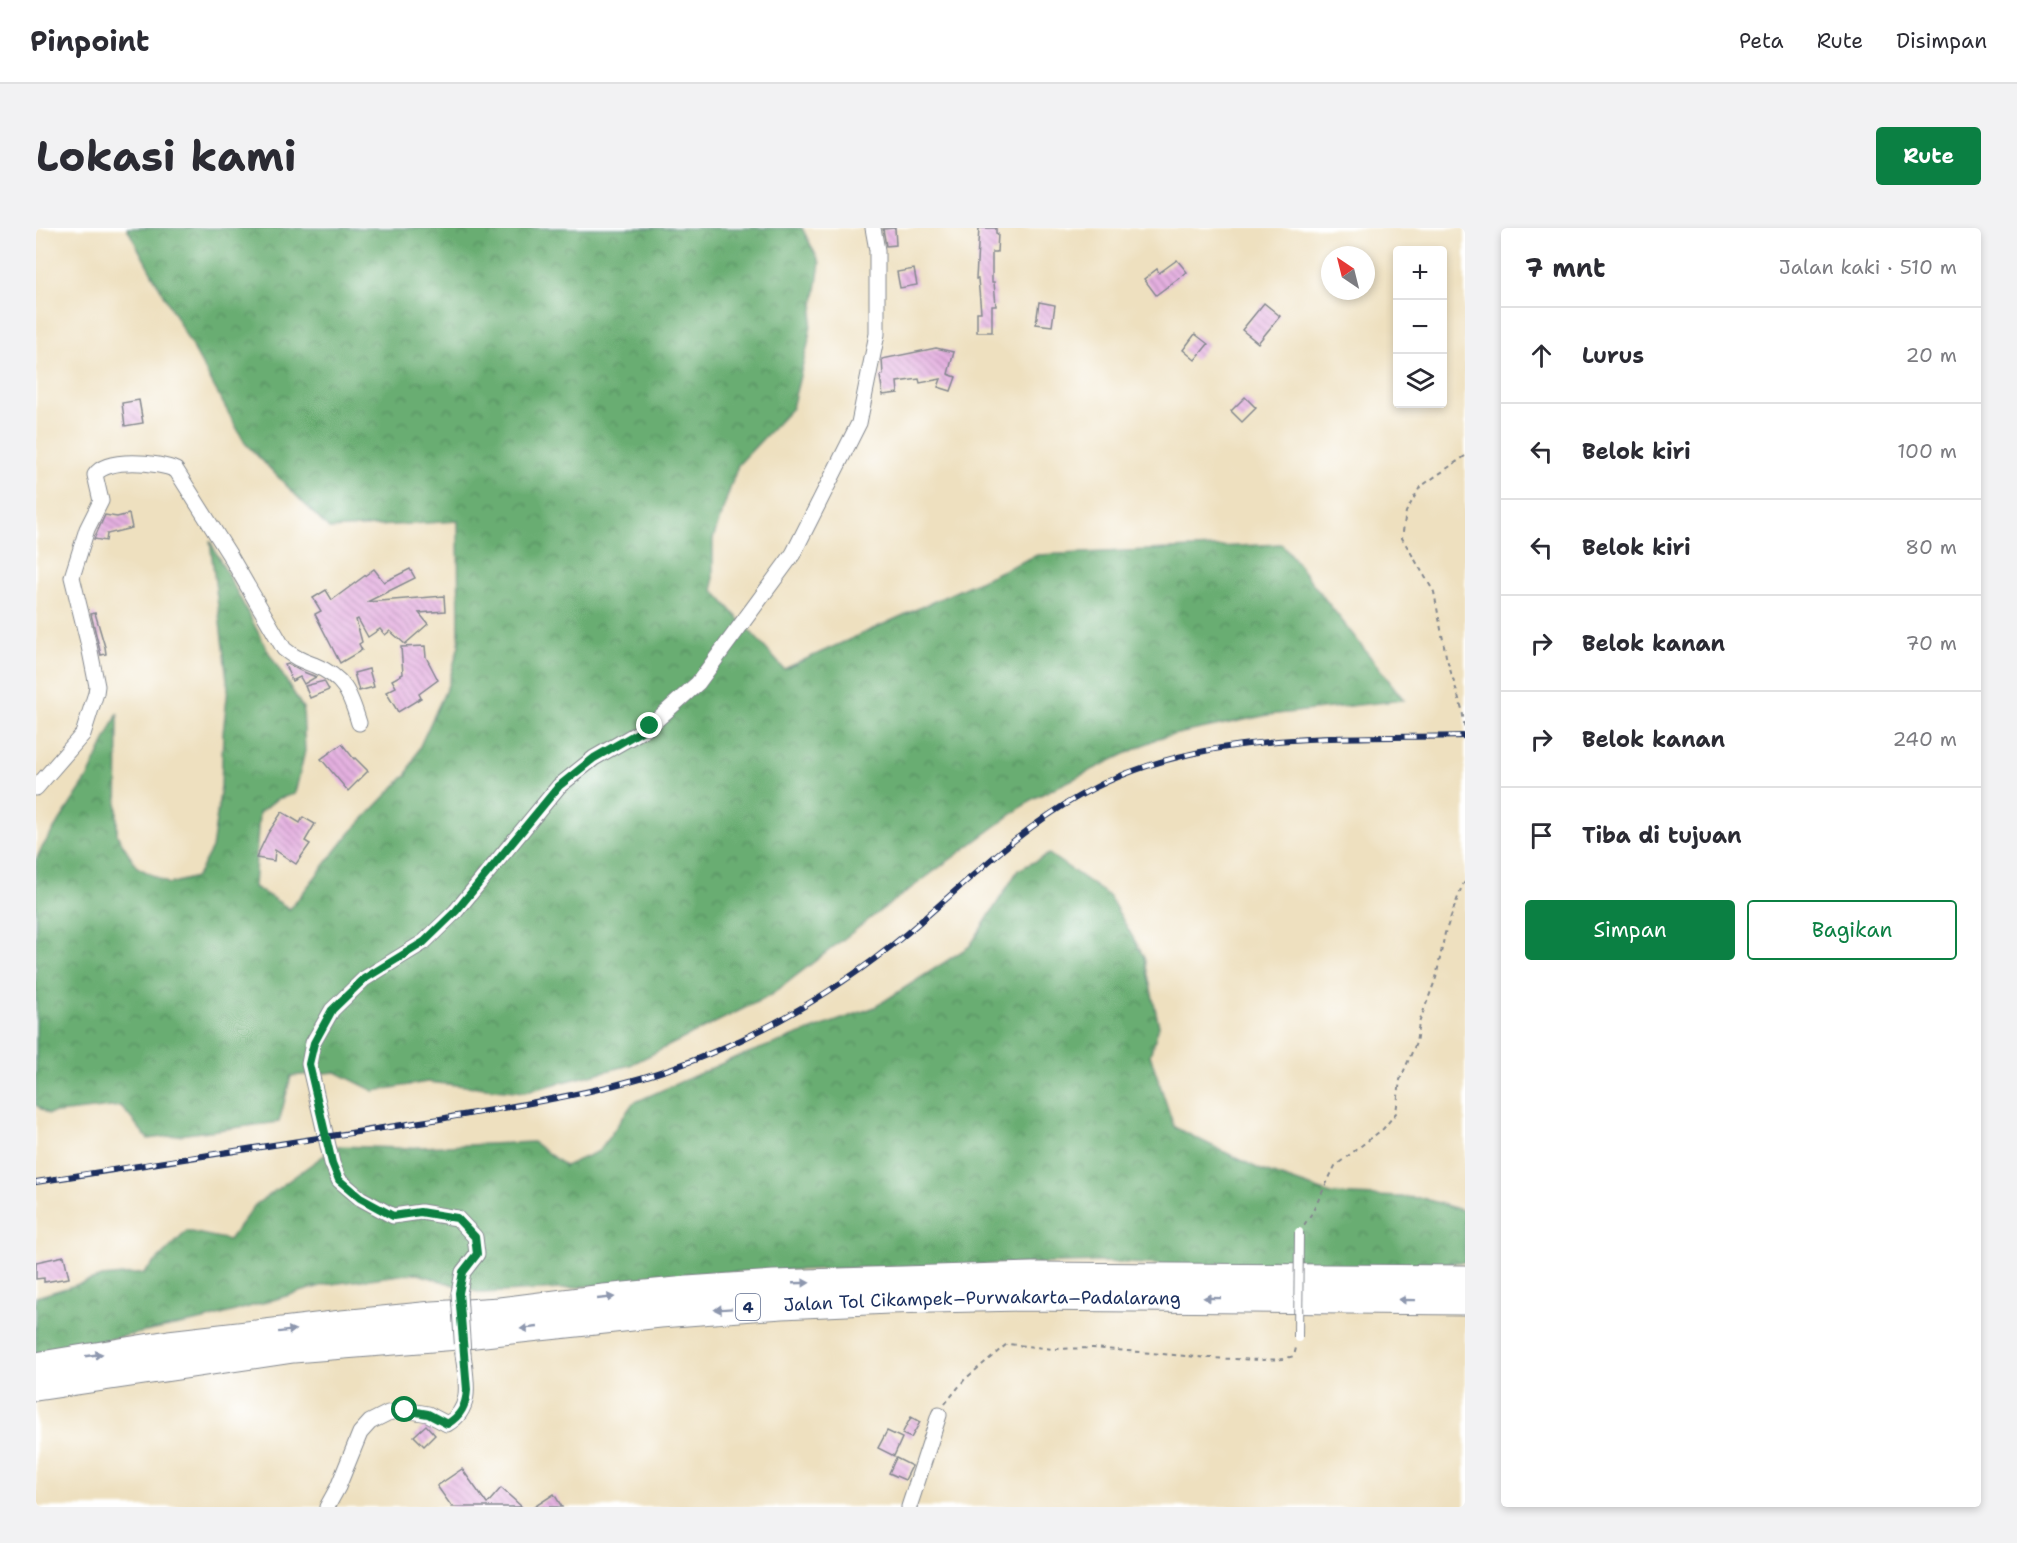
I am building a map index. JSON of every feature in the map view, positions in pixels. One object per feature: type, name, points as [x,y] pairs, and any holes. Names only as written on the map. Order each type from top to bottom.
[{"type":"highway","name":"Jalan Tol Cikampek–Purwakarta–Padalarang","points":[[36,1366],[169,1344],[342,1324],[500,1311],[667,1292],[774,1284],[1032,1276],[1465,1279]]},
{"type":"highway","name":"Jalan Tol Cikampek–Purwakarta–Padalarang","points":[[36,1387],[292,1349],[457,1336],[660,1314],[782,1305],[1021,1297],[1465,1301]]},
{"type":"street","points":[[327,1507],[338,1487],[360,1433],[370,1422],[388,1413],[405,1410],[428,1414],[447,1424],[462,1411],[466,1402],[467,1390],[459,1293],[463,1272],[477,1254],[475,1237],[457,1218],[420,1212],[393,1216],[360,1198],[339,1180],[332,1163],[309,1064],[314,1043],[332,1010],[364,979],[424,942],[456,911],[559,786],[594,758],[650,726],[698,683],[793,554],[859,423],[877,334],[877,250],[873,228]]},
{"type":"street","points":[[36,788],[83,734],[96,693],[97,686],[89,646],[72,577],[87,529],[101,501],[95,475],[98,470],[123,463],[165,465],[176,470],[229,554],[284,649],[295,659],[329,672],[340,680],[352,699],[359,723]]},
{"type":"street","points":[[909,1507],[939,1415]]},
{"type":"lane","points":[[1298,1338],[1299,1233]]},
{"type":"path","points":[[1465,456],[1420,487],[1406,513],[1402,538],[1434,592],[1446,656],[1462,710],[1465,730]]},
{"type":"path","points":[[1299,1233],[1312,1213],[1335,1166],[1383,1129],[1396,1113],[1400,1080],[1416,1043],[1419,1023],[1436,978],[1444,933],[1465,882]]},
{"type":"path","points":[[939,1415],[947,1400],[965,1379],[1007,1344],[1052,1349],[1093,1348],[1262,1360],[1294,1356],[1298,1338]]},
{"type":"green space","points":[[127,228],[802,228],[820,263],[808,344],[792,408],[738,465],[713,539],[713,590],[784,669],[1037,555],[1282,544],[1404,700],[1268,715],[1158,738],[1034,798],[876,914],[771,995],[630,1065],[524,1092],[427,1082],[374,1091],[336,1072],[291,1076],[279,1122],[148,1139],[121,1106],[48,1114],[36,1105],[36,860],[87,779],[118,713],[117,835],[137,867],[169,884],[196,877],[212,848],[221,786],[228,688],[210,541],[269,653],[303,708],[305,751],[295,794],[277,799],[259,813],[254,887],[290,909],[350,833],[407,774],[448,685],[459,645],[458,521],[329,529],[245,443]]},
{"type":"green space","points":[[1049,854],[1109,896],[1144,957],[1159,1026],[1150,1055],[1174,1127],[1261,1170],[1331,1194],[1422,1198],[1465,1211],[1465,1262],[1274,1270],[1105,1262],[886,1267],[707,1273],[563,1289],[481,1293],[415,1273],[324,1285],[204,1320],[36,1354],[36,1297],[102,1277],[144,1273],[187,1231],[229,1240],[255,1205],[337,1146],[401,1148],[533,1142],[565,1166],[599,1151],[633,1103],[732,1059],[875,1007],[970,946],[1018,870]]},
{"type":"building","points":[[895,228],[896,245],[886,246],[883,229]]},
{"type":"building","points":[[979,228],[996,228],[998,234],[997,252],[992,252],[992,282],[994,282],[996,306],[992,306],[992,332],[977,332],[977,312],[981,312],[978,279],[976,279]]},
{"type":"building","points":[[1177,260],[1187,272],[1156,295],[1144,279],[1157,269],[1159,273]]},
{"type":"building","points":[[914,269],[917,285],[900,288],[897,272]]},
{"type":"building","points":[[1039,302],[1055,305],[1052,326],[1036,324]]},
{"type":"building","points":[[1264,303],[1280,316],[1258,343],[1242,330]]},
{"type":"building","points":[[1195,334],[1208,344],[1195,360],[1183,350]]},
{"type":"building","points":[[936,348],[954,352],[948,374],[956,377],[951,391],[938,387],[941,379],[920,383],[919,379],[897,382],[898,393],[883,395],[880,376],[883,375],[882,359]]},
{"type":"building","points":[[1245,397],[1256,408],[1242,422],[1231,411]]},
{"type":"building","points":[[139,400],[143,423],[125,426],[122,403]]},
{"type":"building","points":[[129,514],[132,528],[107,534],[106,541],[94,539],[105,515],[117,517]]},
{"type":"building","points":[[374,569],[384,582],[410,569],[415,578],[367,602],[444,596],[445,611],[419,613],[428,624],[405,644],[390,631],[385,635],[380,629],[368,637],[358,619],[356,620],[362,642],[359,644],[362,650],[340,663],[315,614],[321,611],[313,598],[326,590],[332,600]]},
{"type":"building","points":[[95,613],[106,654],[101,655],[91,614]]},
{"type":"building","points":[[425,646],[426,657],[438,680],[419,694],[421,698],[398,712],[386,692],[396,687],[392,680],[403,674],[401,647]]},
{"type":"building","points":[[288,664],[316,677],[304,684],[300,677],[292,681],[285,665]]},
{"type":"building","points":[[369,669],[374,687],[359,691],[354,673]]},
{"type":"building","points":[[324,681],[329,690],[310,698],[305,686]]},
{"type":"building","points":[[342,744],[368,771],[348,791],[321,759]]},
{"type":"building","points":[[282,812],[300,823],[303,817],[315,824],[305,841],[310,844],[296,864],[275,850],[274,861],[256,858],[268,833]]},
{"type":"building","points":[[64,1256],[69,1278],[44,1282],[44,1278],[36,1279],[36,1262]]},
{"type":"building","points":[[911,1417],[920,1422],[911,1438],[902,1434]]},
{"type":"building","points":[[426,1425],[435,1435],[424,1446],[414,1436]]},
{"type":"building","points":[[887,1431],[902,1438],[894,1456],[878,1448]]},
{"type":"building","points":[[896,1458],[912,1466],[905,1480],[889,1473]]},
{"type":"building","points":[[462,1469],[487,1504],[501,1488],[522,1507],[452,1507],[437,1486]]},
{"type":"building","points":[[554,1494],[562,1507],[534,1507]]},
{"type":"railway","points":[[36,1182],[440,1119],[542,1101],[644,1077],[735,1043],[812,1002],[906,934],[990,860],[1034,825],[1081,795],[1126,774],[1172,758],[1220,748],[1268,742],[1367,737],[1465,736]]},
{"type":"route","points":[[405,1410],[428,1414],[447,1424],[462,1411],[466,1402],[459,1293],[463,1272],[477,1254],[475,1237],[457,1218],[420,1212],[393,1216],[360,1198],[339,1180],[332,1163],[309,1064],[314,1043],[332,1010],[364,979],[424,942],[456,911],[559,786],[594,758],[650,726]]}]
